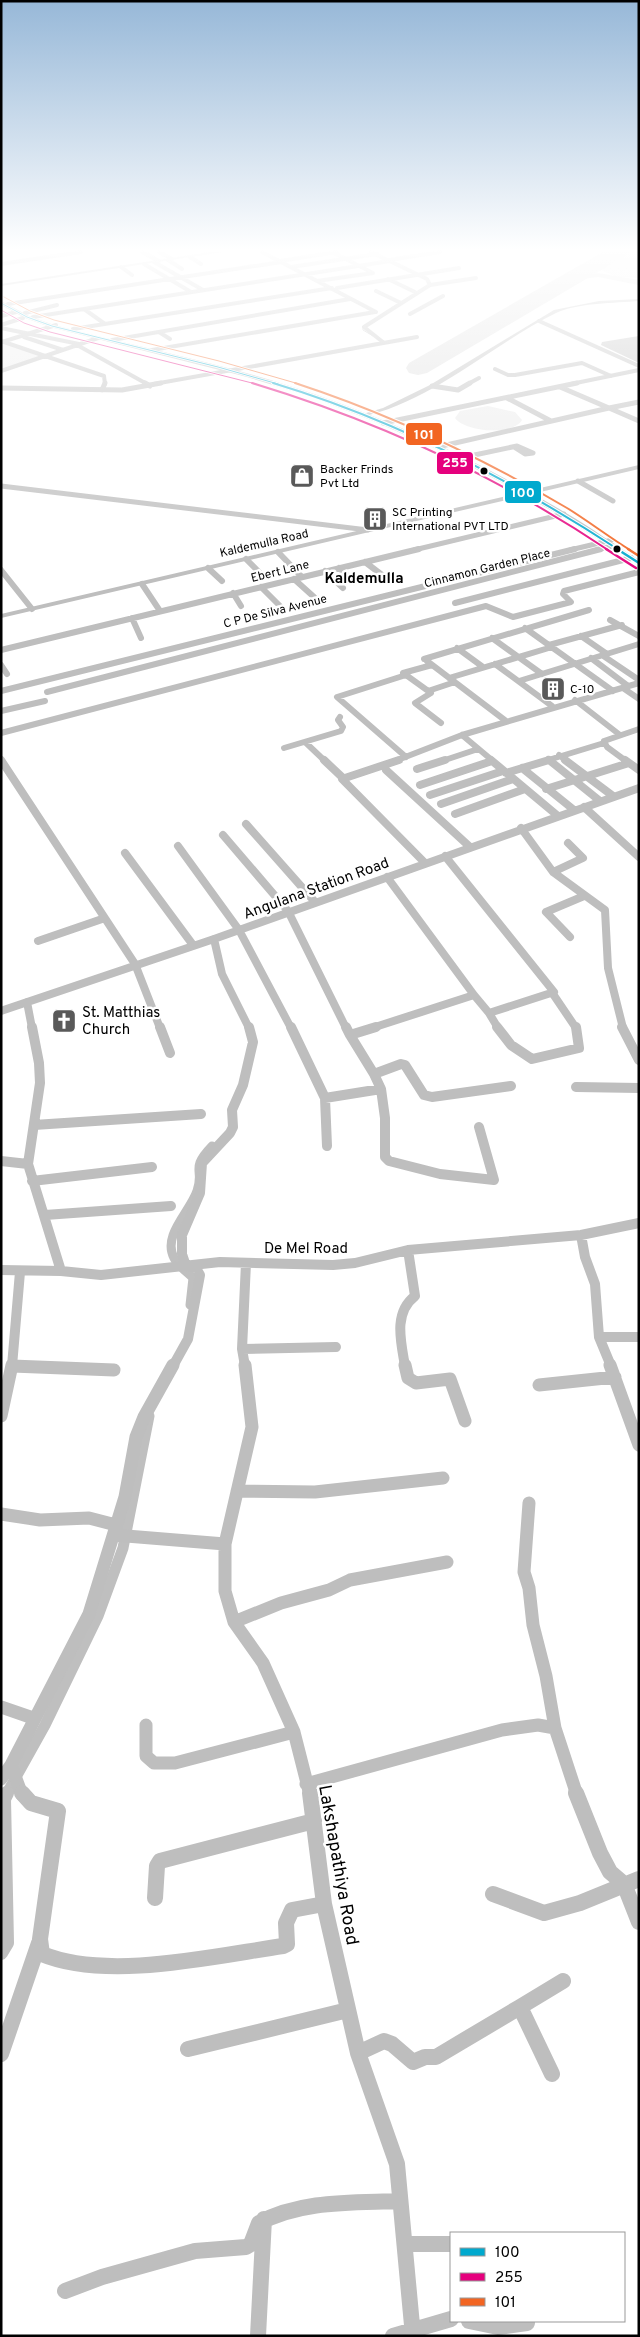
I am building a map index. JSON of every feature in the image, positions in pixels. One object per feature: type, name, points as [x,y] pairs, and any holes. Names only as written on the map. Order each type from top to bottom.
[{"type":"highway","points":[[192,361],[232,371]]},
{"type":"highway","points":[[194,361],[290,388],[369,415],[570,512],[639,563]]},
{"type":"highway","points":[[386,423],[465,457],[529,493],[610,543],[639,557]]},
{"type":"main road","points":[[369,415],[385,410],[432,386],[473,361]]},
{"type":"main road","name":"Kaldemulla Road","points":[[1,616],[639,467]]},
{"type":"street","points":[[1,371],[31,361]]},
{"type":"street","points":[[61,361],[104,376],[105,384],[102,390]]},
{"type":"street","points":[[106,361],[150,386]]},
{"type":"street","points":[[1,388],[122,390],[286,361]]},
{"type":"street","points":[[496,369],[508,375],[515,375],[582,363],[611,376]]},
{"type":"street","points":[[386,423],[639,370]]},
{"type":"street","points":[[432,386],[458,390],[479,378]]},
{"type":"street","points":[[560,387],[639,421]]},
{"type":"street","points":[[507,398],[550,421]]},
{"type":"street","points":[[442,446],[639,402]]},
{"type":"street","points":[[465,457],[514,447]]},
{"type":"street","points":[[578,481],[612,501]]},
{"type":"street","points":[[1,486],[368,530]]},
{"type":"street","name":"Ebert Lane","points":[[1,650],[564,514]]},
{"type":"street","name":"C P De Silva Avenue","points":[[1,691],[610,543]]},
{"type":"street","name":"Cinnamon Garden Place","points":[[47,692],[610,543]]},
{"type":"street","points":[[278,552],[302,577]]},
{"type":"street","points":[[454,603],[630,558]]},
{"type":"street","points":[[246,559],[259,572]]},
{"type":"street","points":[[365,562],[386,578]]},
{"type":"street","points":[[208,568],[222,581]]},
{"type":"street","points":[[339,568],[354,582]]},
{"type":"street","points":[[1,570],[32,609]]},
{"type":"street","points":[[325,571],[342,588]]},
{"type":"street","points":[[1,733],[486,606],[495,607],[506,616],[513,617],[571,602],[563,594],[564,591],[639,572]]},
{"type":"street","points":[[294,579],[314,597]]},
{"type":"street","points":[[142,584],[160,611]]},
{"type":"street","points":[[260,587],[280,606]]},
{"type":"street","points":[[233,593],[242,606]]},
{"type":"street","points":[[506,721],[424,659],[589,610]]},
{"type":"street","points":[[132,618],[141,638]]},
{"type":"street","points":[[610,620],[639,636]]},
{"type":"street","points":[[428,691],[483,667],[622,625]]},
{"type":"street","points":[[525,628],[613,691]]},
{"type":"street","points":[[581,636],[639,682]]},
{"type":"street","points":[[492,638],[542,674]]},
{"type":"street","points":[[519,681],[639,644]]},
{"type":"street","points":[[457,648],[483,667]]},
{"type":"street","points":[[591,658],[639,699]]},
{"type":"street","points":[[495,664],[552,706]]},
{"type":"street","points":[[1,665],[7,674]]},
{"type":"street","points":[[432,665],[403,673],[428,691],[430,695],[415,703],[441,723]]},
{"type":"street","points":[[406,675],[340,695],[337,698],[406,757]]},
{"type":"street","points":[[343,778],[406,757],[462,735],[552,706],[613,691],[639,682]]},
{"type":"street","points":[[575,700],[620,734]]},
{"type":"street","points":[[1,711],[45,701]]},
{"type":"street","points":[[284,748],[341,731],[342,727],[338,722],[340,717]]},
{"type":"street","points":[[430,795],[604,743],[605,740],[620,734],[639,729]]},
{"type":"street","points":[[462,735],[558,816]]},
{"type":"street","points":[[305,742],[343,778],[425,863]]},
{"type":"street","points":[[604,743],[639,770]]},
{"type":"street","points":[[417,768],[478,749]]},
{"type":"street","points":[[559,755],[613,796]]},
{"type":"street","points":[[548,759],[600,801]]},
{"type":"street","points":[[1,760],[135,964],[170,1053]]},
{"type":"street","points":[[420,785],[492,760]]},
{"type":"street","points":[[546,789],[629,763]]},
{"type":"street","points":[[522,768],[574,810]]},
{"type":"street","points":[[386,770],[470,847]]},
{"type":"street","points":[[442,804],[513,779]]},
{"type":"street","points":[[455,814],[525,789]]},
{"type":"street","points":[[635,790],[639,798]]},
{"type":"street","name":"Angulana Station Road","points":[[1,1011],[135,964],[214,939],[521,828],[635,790]]},
{"type":"street","points":[[584,807],[639,857]]},
{"type":"street","points":[[246,824],[315,902]]},
{"type":"street","points":[[521,828],[553,872],[605,910],[608,968],[623,1029],[639,1060]]},
{"type":"street","points":[[223,835],[288,911],[350,1034],[374,1074],[381,1090],[385,1118],[385,1157],[389,1161],[440,1174],[494,1180],[479,1127]]},
{"type":"street","points":[[553,872],[583,858],[568,843]]},
{"type":"street","points":[[178,846],[239,930],[282,1008],[325,1098],[327,1146]]},
{"type":"street","points":[[125,853],[193,945]]},
{"type":"street","points":[[387,877],[489,1013],[500,1034],[510,1045],[532,1058],[579,1048],[573,1020],[553,994],[553,990],[445,856]]},
{"type":"street","points":[[570,938],[546,912],[584,896]]},
{"type":"street","points":[[38,941],[105,918]]},
{"type":"street","points":[[1,2054],[40,1940],[58,1820],[58,1811],[50,1806],[28,1802],[22,1796],[14,1771],[33,1718],[89,1614],[125,1497],[136,1437],[144,1417],[188,1339],[200,1275],[196,1268],[186,1266],[180,1250],[185,1224],[200,1192],[200,1167],[203,1160],[234,1128],[234,1115],[253,1042],[249,1027],[222,974],[214,939]]},
{"type":"street","points":[[489,1013],[553,994]]},
{"type":"street","points":[[350,1034],[474,995]]},
{"type":"street","points":[[27,1002],[40,1080],[38,1103],[28,1147],[28,1164],[61,1271]]},
{"type":"street","points":[[374,1074],[401,1064],[405,1065],[424,1095],[432,1097],[511,1086]]},
{"type":"street","points":[[576,1087],[639,1088]]},
{"type":"street","points":[[325,1098],[381,1090]]},
{"type":"street","points":[[34,1125],[201,1114]]},
{"type":"street","points":[[1,1161],[28,1164]]},
{"type":"street","points":[[32,1180],[152,1167]]},
{"type":"street","points":[[45,1215],[171,1206]]},
{"type":"street","name":"De Mel Road","points":[[1,1270],[20,1272],[61,1271],[100,1275],[220,1262],[333,1265],[355,1263],[389,1253],[408,1250],[581,1234],[639,1223]]},
{"type":"street","points":[[581,1234],[585,1257],[594,1284],[599,1337],[624,1399],[639,1445]]},
{"type":"street","points":[[408,1250],[415,1296],[407,1302],[402,1310],[401,1329],[408,1378],[416,1383],[450,1379],[465,1421]]},
{"type":"street","name":"Lakshapathiya Road","points":[[246,1263],[242,1349],[249,1389],[252,1428],[225,1544],[225,1591],[234,1622],[263,1663],[294,1732],[306,1784],[310,1791],[324,1904],[358,2053],[397,2164],[412,2333]]},
{"type":"street","points":[[1,1416],[12,1366],[20,1272]]},
{"type":"street","points":[[599,1337],[639,1337]]},
{"type":"street","points":[[242,1349],[336,1347]]},
{"type":"street","points":[[12,1366],[114,1370]]},
{"type":"street","points":[[539,1385],[615,1377]]},
{"type":"street","points":[[237,1491],[307,1494],[338,1492],[443,1478]]},
{"type":"street","points":[[529,1503],[524,1572],[529,1588],[533,1625],[546,1676],[555,1728],[578,1798],[600,1853],[610,1872],[631,1881]]},
{"type":"street","points":[[1,1514],[40,1520],[89,1518],[130,1538],[225,1544]]},
{"type":"street","points":[[234,1622],[281,1603],[329,1590],[350,1580],[446,1562]]},
{"type":"street","points":[[1,1707],[33,1718]]},
{"type":"street","points":[[146,1725],[146,1756],[154,1763],[174,1762],[294,1732]]},
{"type":"street","points":[[306,1784],[502,1730],[538,1725],[555,1728]]},
{"type":"street","points":[[1,1779],[14,1771]]},
{"type":"street","points":[[155,1898],[156,1866],[160,1861],[314,1821]]},
{"type":"street","points":[[493,1894],[544,1913],[580,1903],[631,1881]]},
{"type":"street","points":[[631,1881],[639,1922]]},
{"type":"street","points":[[40,1940],[42,1954],[48,1958],[85,1966],[178,1961],[283,1946],[287,1944],[286,1923],[292,1910],[324,1904]]},
{"type":"street","points":[[358,2053],[384,2040],[392,2044],[413,2062],[426,2057],[436,2057],[563,1981]]},
{"type":"street","points":[[520,2007],[552,2074]]},
{"type":"street","points":[[188,2049],[348,2010]]},
{"type":"street","points":[[65,2291],[102,2277],[195,2251],[246,2247],[251,2244],[255,2229],[264,2219],[279,2212],[300,2208],[399,2201]]},
{"type":"street","points":[[258,2336],[264,2219]]},
{"type":"street","points":[[405,2244],[450,2244]]},
{"type":"street","points":[[393,2336],[412,2333],[450,2319]]},
{"type":"street","points":[[472,2322],[510,2329],[528,2323]]},
{"type":"shaded area","points":[[1,361],[26,361],[1,369]]},
{"type":"shaded area","points":[[488,406],[515,412],[522,420],[517,425],[509,428],[489,430],[468,426],[460,423],[455,418],[460,411]]},
{"type":"waterway","points":[[190,1305],[193,1278],[174,1258],[171,1249],[172,1241],[174,1232],[197,1191],[201,1160],[212,1146]]},
{"type":"waterway","points":[[6,1795],[45,1725],[98,1616],[123,1548],[149,1416]]},
{"type":"waterway","points":[[1,1953],[7,1943],[4,1799],[6,1795]]},
{"type":"runway","points":[[418,368],[430,361]]},
{"type":"transit line","name":"255","points":[[171,361],[282,392],[377,427],[470,470],[530,502],[636,568]]},
{"type":"transit line","name":"100","points":[[196,361],[316,397],[380,422],[442,450],[533,497],[639,563]]},
{"type":"transit line","name":"101","points":[[219,361],[317,390],[381,415],[444,443],[536,491],[639,556]]},
{"type":"place","name":"Backer Frinds Pvt Ltd","points":[[302,476]]},
{"type":"place","name":"SC Printing International PVT LTD","points":[[375,519]]},
{"type":"place","name":"C-10","points":[[553,689]]},
{"type":"place","name":"St. Matthias Church","points":[[64,1021]]},
{"type":"district","name":"Kaldemulla","points":[[364,578]]}]
